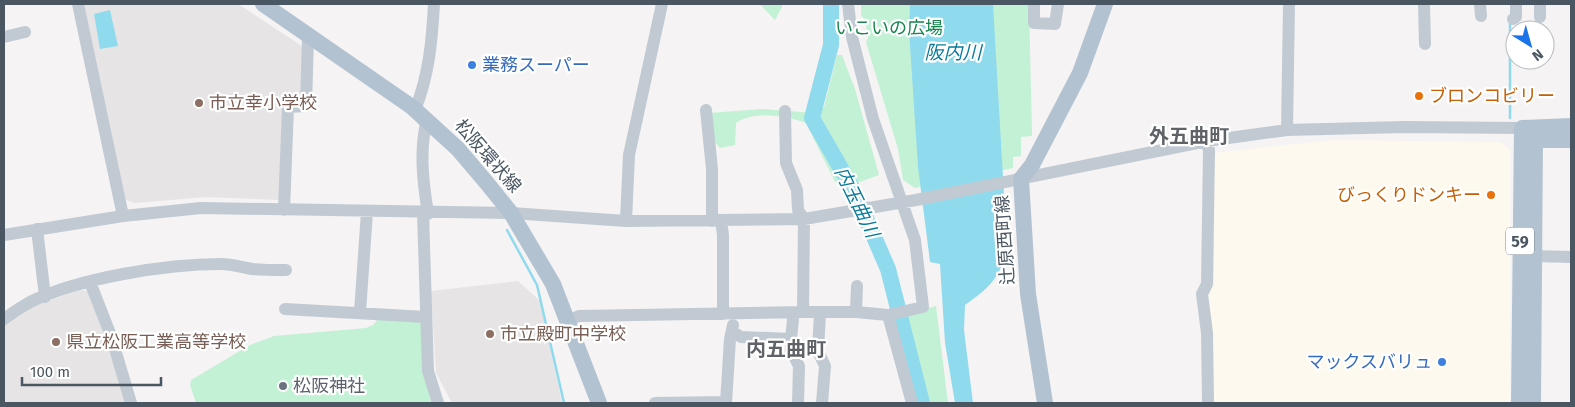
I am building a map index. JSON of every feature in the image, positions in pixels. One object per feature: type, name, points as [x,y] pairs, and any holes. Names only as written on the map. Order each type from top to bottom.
[{"type":"main road","name":"辻原西町線","points":[[1045,403],[1028,294],[1021,178],[1032,165],[1080,73],[1105,4]]},
{"type":"main road","name":"松阪環状線","points":[[269,5],[308,36],[421,115],[458,149],[511,213],[553,284],[569,320],[599,403]]},
{"type":"main road","points":[[1522,128],[1571,126]]},
{"type":"main road","name":"59","points":[[1519,403],[1522,128]]},
{"type":"main road","points":[[1535,140],[1571,140]]},
{"type":"main road","name":"59","points":[[1533,403],[1535,140]]},
{"type":"street","points":[[78,4],[123,216]]},
{"type":"street","points":[[434,4],[429,66],[421,115],[428,372],[438,403]]},
{"type":"street","points":[[626,221],[629,155],[662,4]]},
{"type":"street","points":[[569,320],[579,316],[728,314],[798,316],[856,312],[896,314],[923,307],[915,240],[901,202],[898,186],[873,118],[852,37],[848,4]]},
{"type":"street","points":[[1034,4],[1034,23],[1055,24],[1058,4]]},
{"type":"street","points":[[1287,130],[1289,4]]},
{"type":"street","points":[[1424,4],[1425,44]]},
{"type":"street","points":[[1513,19],[1516,17],[1516,4]]},
{"type":"street","points":[[1540,4],[1540,17]]},
{"type":"street","points":[[4,37],[25,32]]},
{"type":"street","points":[[284,210],[288,107],[306,106],[308,36]]},
{"type":"street","points":[[706,110],[716,221],[723,235],[728,314],[733,332],[741,338],[791,339]]},
{"type":"street","points":[[785,111],[786,163],[797,190],[798,210],[804,219],[798,316],[791,339],[791,350],[799,366],[798,403]]},
{"type":"street","points":[[4,235],[123,216],[192,209],[511,213],[626,221],[804,219],[916,200],[1207,141],[1287,130],[1404,127],[1522,128],[1535,140]]},
{"type":"street","points":[[1207,141],[1209,151],[1207,284],[1202,294],[1208,352],[1208,403]]},
{"type":"street","points":[[360,312],[367,212]]},
{"type":"street","points":[[37,229],[45,296]]},
{"type":"street","points":[[1533,256],[1571,257]]},
{"type":"street","points":[[4,319],[29,302],[90,282],[188,266],[223,264],[253,269],[286,270]]},
{"type":"street","points":[[90,282],[112,336],[131,403]]},
{"type":"street","points":[[856,312],[857,286]]},
{"type":"street","points":[[285,309],[426,317]]},
{"type":"street","points":[[820,313],[818,351],[824,366],[822,403]]},
{"type":"street","points":[[896,314],[912,403]]},
{"type":"street","points":[[655,403],[726,403],[730,339],[733,332]]},
{"type":"shaded area","name":"市立幸小学校","points":[[84,4],[238,4],[305,48],[303,103],[285,104],[281,200],[206,197],[135,203],[124,199]]},
{"type":"shaded area","points":[[1332,140],[1500,142],[1510,150],[1510,403],[1214,403],[1207,293],[1214,284],[1214,153]]},
{"type":"shaded area","name":"市立殿町中学校","points":[[518,281],[540,301],[562,403],[452,403],[436,373],[431,291]]},
{"type":"shaded area","name":"県立松阪工業高等学校","points":[[80,290],[89,291],[126,403],[4,403],[4,321],[34,306]]},
{"type":"green space","points":[[760,4],[782,4],[782,7],[775,20]]},
{"type":"green space","name":"いこいの広場","points":[[861,4],[912,4],[924,186],[915,188],[903,180],[898,149],[866,42],[868,38],[865,19],[861,16]]},
{"type":"green space","points":[[988,4],[1029,4],[1032,136],[1021,137],[1021,156],[1013,157],[1013,168],[999,171]]},
{"type":"green space","points":[[837,55],[842,55],[855,89],[879,175],[857,183],[859,198],[851,200],[846,185],[835,182],[806,123],[780,116],[761,115],[736,123],[735,145],[720,148],[713,140],[709,113],[762,109],[814,113],[824,107]]},
{"type":"green space","points":[[936,306],[948,403],[915,403],[894,325],[896,317]]},
{"type":"green space","points":[[379,318],[422,322],[425,373],[431,403],[196,403],[190,385],[191,380],[250,345],[274,336],[366,328],[373,325]]},
{"type":"water","name":"阪内川","points":[[910,4],[993,4],[1007,247],[1001,267],[993,281],[965,305],[964,330],[973,403],[955,403],[945,343],[940,264],[930,262],[918,167],[909,30]]},
{"type":"water","points":[[110,10],[118,46],[100,49],[94,14]]},
{"type":"waterway","name":"内玉曲川","points":[[831,4],[831,45],[812,118],[855,193],[888,269],[922,403]]},
{"type":"waterway","points":[[1510,70],[1510,118]]},
{"type":"waterway","points":[[507,230],[537,285],[564,403]]},
{"type":"place","name":"業務スーパー","points":[[472,65]]},
{"type":"place","name":"ブロンコビリー","points":[[1419,96]]},
{"type":"place","name":"市立幸小学校","points":[[199,103]]},
{"type":"place","name":"びっくりドンキー","points":[[1491,195]]},
{"type":"place","name":"市立殿町中学校","points":[[490,334]]},
{"type":"place","name":"県立松阪工業高等学校","points":[[56,342]]},
{"type":"place","name":"マックスバリュ","points":[[1442,362]]},
{"type":"place","name":"松阪神社","points":[[283,386]]},
{"type":"district","name":"外五曲町","points":[[1189,136]]},
{"type":"district","name":"内五曲町","points":[[786,349]]}]
